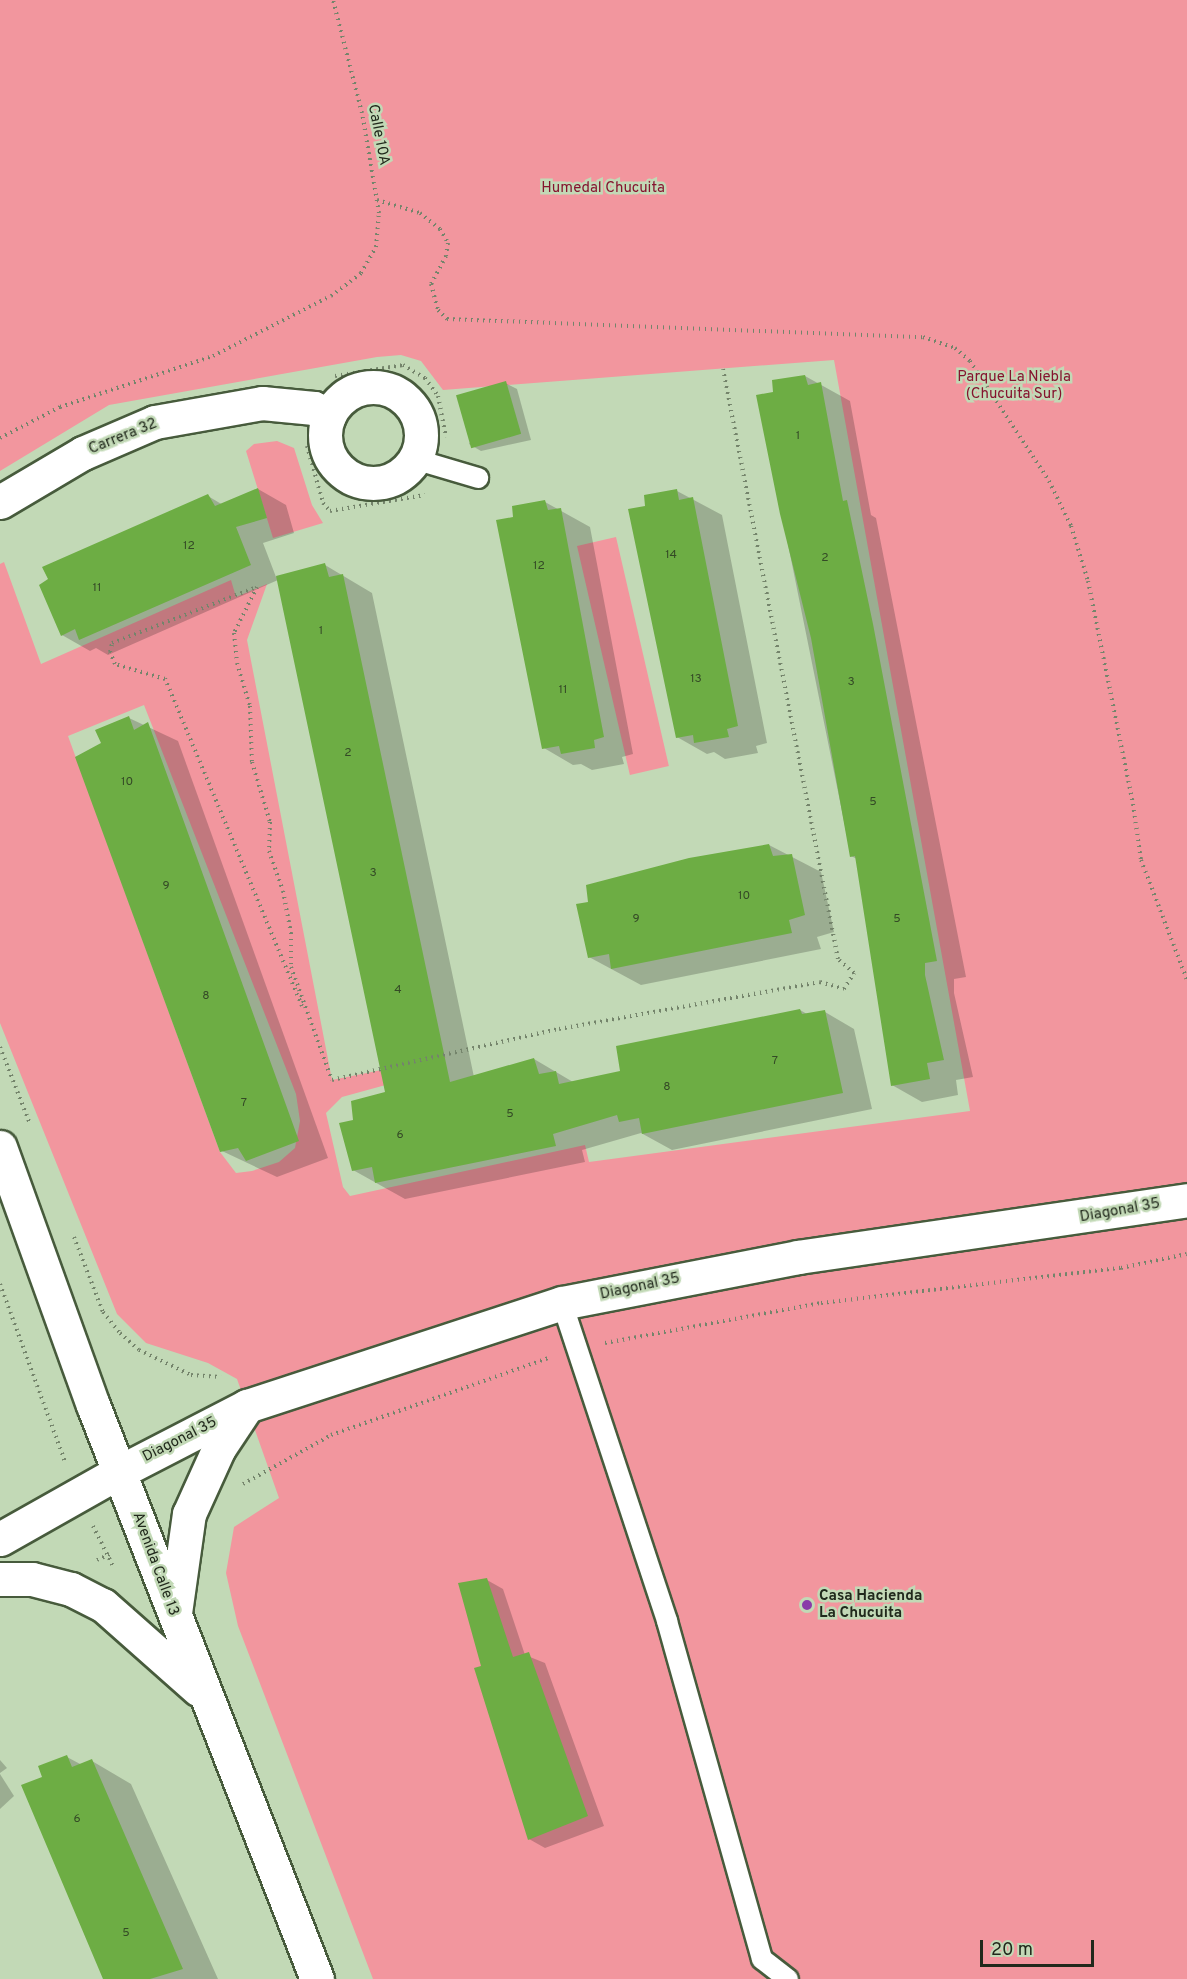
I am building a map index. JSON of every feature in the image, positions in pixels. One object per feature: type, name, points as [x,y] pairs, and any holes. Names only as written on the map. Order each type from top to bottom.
[{"type":"street","points":[[380,388],[394,393],[407,402],[418,422],[420,445],[414,459],[405,471],[376,483],[345,475],[326,448],[328,416],[350,394],[380,388]]},
{"type":"street","name":"Carrera 32","points":[[0,502],[83,453],[156,422],[262,403],[314,408],[328,416]]},
{"type":"street","name":"Avenida Calle 13","points":[[0,1147],[174,1617],[317,1979]]},
{"type":"street","name":"Diagonal 35","points":[[0,1539],[119,1472],[247,1406],[562,1303],[798,1257],[1187,1200]]},
{"type":"street","points":[[174,1617],[189,1514],[219,1449],[247,1406]]},
{"type":"street","points":[[0,1579],[32,1579],[71,1589],[103,1605],[207,1697]]},
{"type":"lane","points":[[414,459],[478,478]]},
{"type":"lane","points":[[562,1303],[579,1347],[667,1622],[762,1959],[788,1979]]},
{"type":"path","name":"Calle 10A","points":[[0,438],[60,407],[213,356],[331,296],[361,273],[376,248],[377,200],[362,113],[333,0]]},
{"type":"path","points":[[377,200],[420,213],[440,229],[448,243],[446,256],[432,275],[431,284],[438,310],[447,318],[923,337],[955,348],[970,361],[1049,481],[1071,526],[1088,581],[1133,804],[1141,860],[1187,980]]},
{"type":"path","points":[[302,1006],[291,967],[291,933],[283,891],[269,851],[270,822],[252,762],[250,706],[236,653],[234,633],[257,587],[112,643],[110,652],[115,664],[165,679],[332,1080],[559,1029],[820,982],[844,989],[854,973],[838,959],[723,369]]},
{"type":"path","points":[[0,1047],[34,1135]]},
{"type":"path","points":[[73,1234],[103,1312],[120,1333],[140,1350],[191,1375],[225,1378]]},
{"type":"path","points":[[275,1466],[331,1435],[368,1420],[579,1347],[821,1303],[1121,1268],[1187,1254]]},
{"type":"green space","points":[[0,0],[1187,0],[1187,1979],[373,1979],[238,1626],[226,1573],[234,1527],[279,1498],[237,1379],[208,1363],[146,1343],[117,1314],[0,1023],[0,564],[4,562],[41,664],[231,580],[236,597],[267,584],[247,640],[332,1080],[446,1057],[422,1075],[342,1097],[326,1113],[343,1187],[350,1196],[585,1145],[589,1162],[970,1111],[834,360],[443,390],[421,361],[401,355],[377,357],[109,405],[0,471]],"holes":[[[144,705],[296,1094],[300,1121],[295,1148],[279,1162],[252,1171],[236,1173],[220,1152],[68,736]]]},
{"type":"green space","points":[[277,441],[294,448],[312,505],[323,523],[273,538],[246,451],[254,444]]},
{"type":"green space","points":[[616,537],[669,766],[630,775],[577,546]]},
{"type":"building","points":[[805,375],[808,385],[821,382],[843,501],[847,500],[873,624],[937,961],[925,963],[925,975],[944,1060],[927,1063],[930,1079],[891,1086],[855,856],[850,857],[811,638],[780,514],[756,395],[773,392],[772,380]]},
{"type":"building","points":[[506,381],[521,434],[471,448],[456,395]]},
{"type":"building","points":[[258,488],[267,518],[236,527],[251,565],[79,640],[75,629],[61,636],[39,585],[48,579],[42,567],[208,494],[215,506]]},
{"type":"building","points":[[677,489],[679,500],[693,497],[738,726],[727,729],[729,737],[694,743],[693,735],[676,738],[628,509],[645,506],[644,495]]},
{"type":"building","points":[[545,500],[548,510],[561,508],[604,737],[594,740],[595,748],[561,754],[559,746],[542,749],[496,520],[513,517],[512,506]]},
{"type":"building","points":[[325,563],[329,577],[343,574],[450,1082],[534,1058],[539,1074],[556,1071],[559,1084],[620,1071],[616,1046],[800,1009],[802,1014],[825,1010],[843,1093],[642,1134],[639,1118],[619,1122],[617,1115],[553,1134],[556,1146],[375,1183],[372,1167],[352,1171],[339,1123],[353,1120],[351,1101],[385,1092],[276,576]]},
{"type":"building","points":[[129,716],[134,730],[148,722],[299,1141],[246,1161],[238,1148],[220,1152],[75,757],[101,743],[95,730]]},
{"type":"building","points":[[769,844],[773,856],[792,854],[805,915],[789,920],[792,933],[611,969],[609,954],[588,958],[576,904],[588,902],[586,885],[689,858]]},
{"type":"building","points":[[487,1578],[513,1657],[529,1652],[588,1816],[528,1840],[474,1668],[481,1666],[458,1583]]},
{"type":"building","points":[[67,1755],[72,1767],[92,1759],[183,1969],[150,1979],[103,1979],[21,1785],[42,1777],[38,1766]]},
{"type":"place","name":"Casa Hacienda La Chucuita","points":[[807,1605]]},
{"type":"park label","name":"Humedal Chucuita","points":[[603,189]]},
{"type":"park label","name":"Parque La Niebla (Chucuita Sur)","points":[[1014,386]]}]
